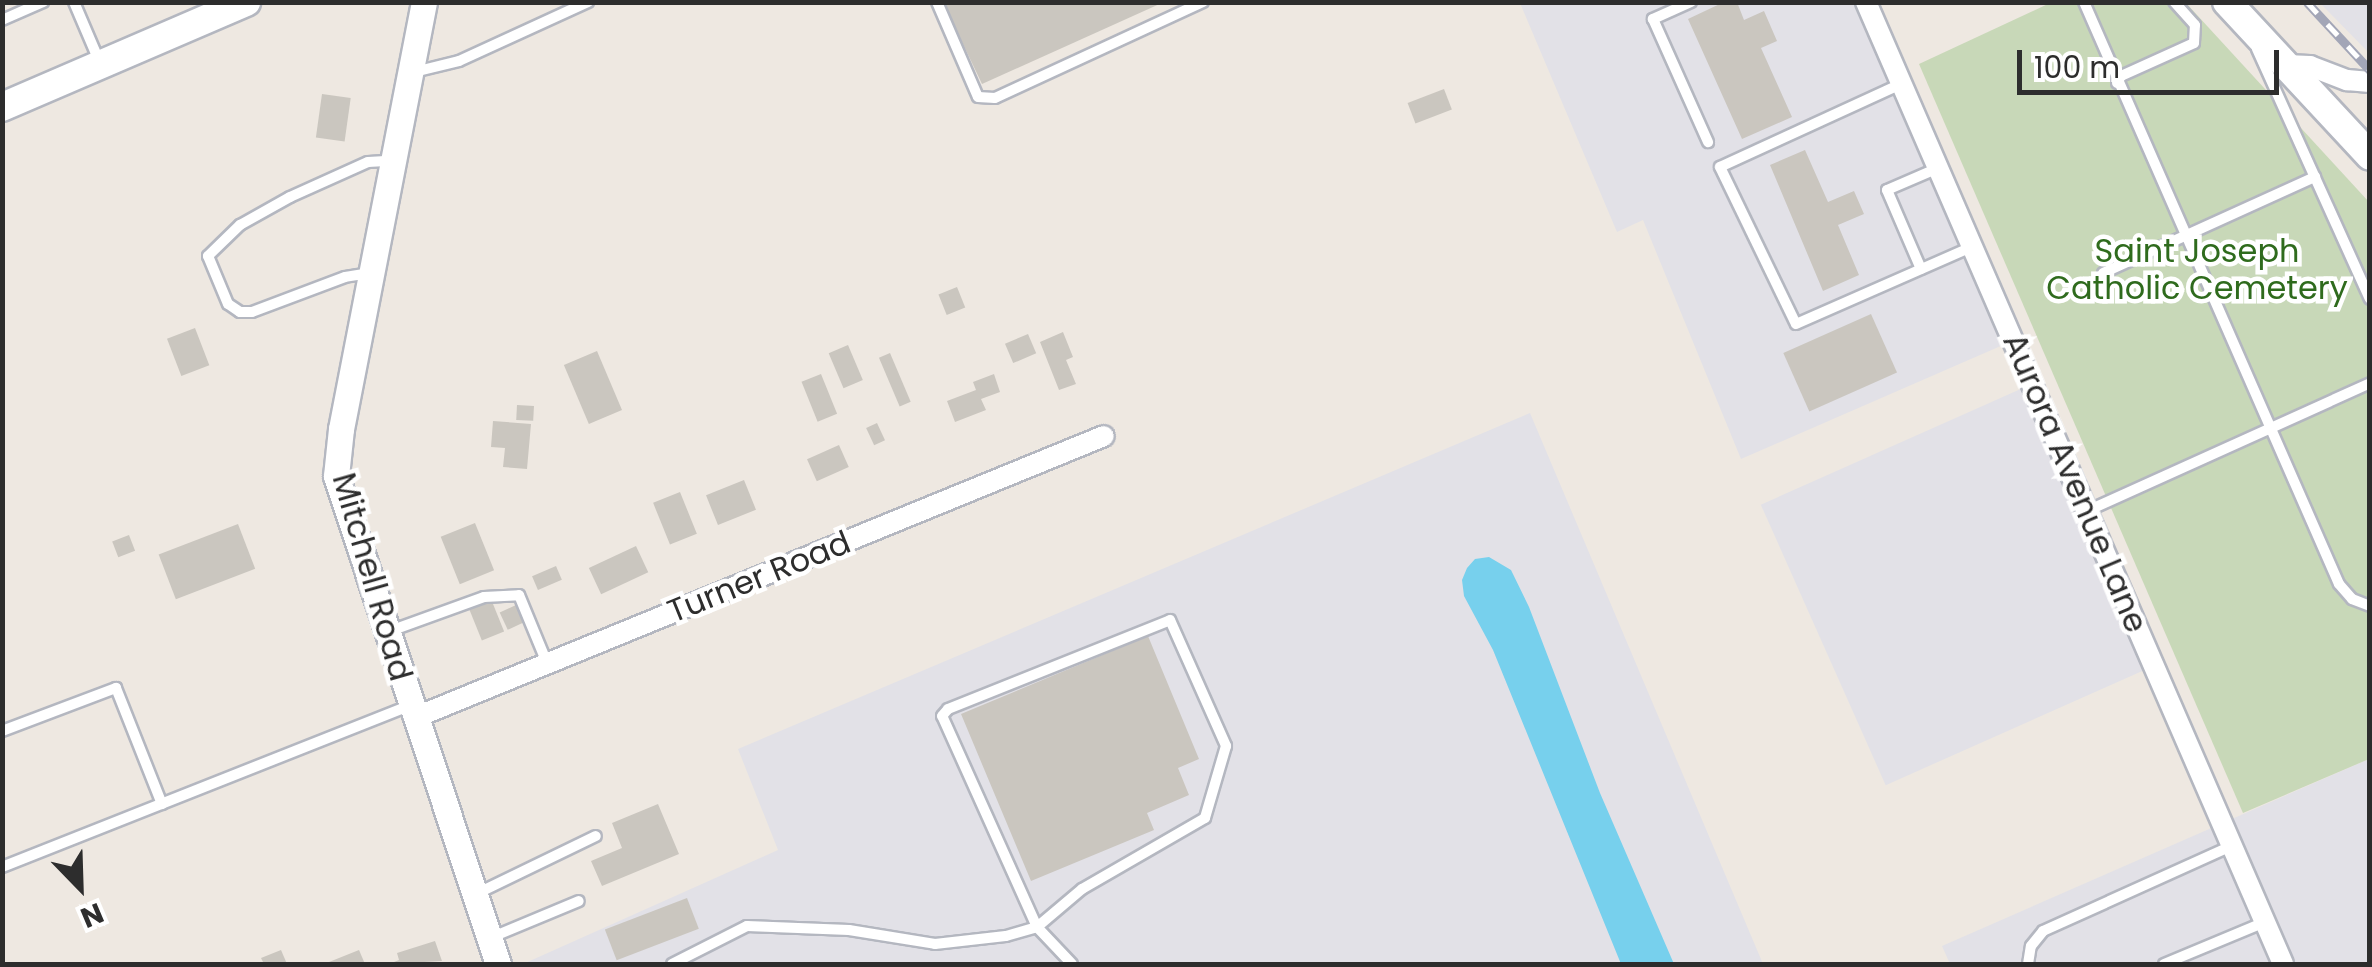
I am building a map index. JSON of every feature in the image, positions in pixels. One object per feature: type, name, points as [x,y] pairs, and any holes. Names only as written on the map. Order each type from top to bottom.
[{"type":"main road","points":[[2,108],[246,2]]},
{"type":"main road","points":[[2236,12],[2370,156]]},
{"type":"street","name":"Mitchell Road","points":[[424,2],[336,476],[498,964]]},
{"type":"street","name":"Aurora Avenue Lane","points":[[1866,2],[2283,964]]},
{"type":"street","points":[[2285,65],[2310,66],[2347,80],[2370,82]]},
{"type":"street","name":"Turner Road","points":[[412,712],[547,663],[1104,436]]},
{"type":"lane","points":[[2,20],[42,2]]},
{"type":"lane","points":[[74,2],[100,64]]},
{"type":"lane","points":[[410,74],[460,62],[588,2]]},
{"type":"lane","points":[[937,2],[978,97],[995,98],[1202,2]]},
{"type":"lane","points":[[1690,2],[1654,20],[1708,142]]},
{"type":"lane","points":[[2084,2],[2339,584],[2352,599],[2370,606]]},
{"type":"lane","points":[[2117,82],[2120,76],[2194,43],[2195,25],[2174,2]]},
{"type":"lane","points":[[2236,12],[2370,299]]},
{"type":"lane","points":[[1901,84],[1720,167],[1796,324],[1972,247]]},
{"type":"lane","points":[[371,273],[345,276],[252,312],[240,312],[228,304],[208,256],[240,225],[290,197],[368,162],[393,161]]},
{"type":"lane","points":[[1921,269],[1887,190],[1938,168]]},
{"type":"lane","points":[[2104,273],[2314,177]]},
{"type":"lane","points":[[2087,511],[2370,380]]},
{"type":"lane","points":[[386,633],[484,597],[519,595],[547,663]]},
{"type":"lane","points":[[672,964],[746,926],[848,930],[936,944],[1037,927],[1082,888],[1205,818],[1226,746],[1170,620],[948,709],[942,718],[1037,927],[1072,964]]},
{"type":"lane","points":[[2,732],[116,688],[162,804]]},
{"type":"lane","points":[[2,866],[412,712]]},
{"type":"lane","points":[[475,894],[596,836]]},
{"type":"lane","points":[[2028,964],[2030,946],[2043,931],[2232,846]]},
{"type":"lane","points":[[490,938],[578,902]]},
{"type":"lane","points":[[2164,964],[2265,922]]},
{"type":"shaded area","points":[[1520,3],[1854,3],[2003,345],[1741,459],[1643,220],[1617,232]]},
{"type":"shaded area","points":[[2320,3],[2369,3],[2369,53]]},
{"type":"shaded area","points":[[2023,388],[2148,668],[1886,785],[1761,505]]},
{"type":"shaded area","points":[[1530,413],[1763,964],[523,964],[778,850],[738,749]]},
{"type":"shaded area","points":[[2369,759],[2369,964],[1950,964],[1942,946]]},
{"type":"green space","name":"Saint Joseph Catholic Cemetery","points":[[2050,3],[2186,3],[2369,202],[2369,759],[2243,813],[1919,64]]},
{"type":"water","points":[[1489,557],[1511,570],[1529,607],[1600,793],[1674,964],[1621,964],[1493,650],[1464,596],[1462,580],[1467,568],[1475,559]]},
{"type":"building","points":[[943,2],[1164,2],[982,84]]},
{"type":"building","points":[[1724,2],[1737,2],[1744,20],[1764,11],[1777,41],[1761,48],[1792,117],[1742,139],[1688,19]]},
{"type":"building","points":[[1444,89],[1452,110],[1415,124],[1408,103]]},
{"type":"building","points":[[322,94],[351,98],[345,142],[316,138]]},
{"type":"building","points":[[1805,150],[1828,202],[1854,191],[1864,214],[1838,225],[1859,275],[1823,291],[1770,165]]},
{"type":"building","points":[[957,287],[965,307],[947,315],[938,294]]},
{"type":"building","points":[[1871,314],[1897,372],[1809,412],[1783,353]]},
{"type":"building","points":[[195,328],[209,365],[181,376],[167,339]]},
{"type":"building","points":[[1063,332],[1073,357],[1066,360],[1076,384],[1059,390],[1040,342]]},
{"type":"building","points":[[1028,334],[1036,353],[1013,363],[1005,344]]},
{"type":"building","points":[[848,345],[863,380],[844,388],[829,353]]},
{"type":"building","points":[[597,351],[622,410],[589,424],[564,365]]},
{"type":"building","points":[[890,353],[911,402],[900,406],[879,358]]},
{"type":"building","points":[[821,374],[837,414],[818,422],[802,382]]},
{"type":"building","points":[[994,374],[1000,392],[981,399],[986,410],[955,422],[947,401],[976,390],[973,382]]},
{"type":"building","points":[[517,405],[534,406],[533,421],[516,420]]},
{"type":"building","points":[[493,421],[531,424],[527,469],[503,467],[505,448],[491,447]]},
{"type":"building","points":[[877,423],[885,440],[874,445],[866,428]]},
{"type":"building","points":[[839,445],[849,467],[817,481],[807,459]]},
{"type":"building","points":[[744,480],[756,510],[718,525],[706,495]]},
{"type":"building","points":[[680,492],[697,534],[670,545],[653,503]]},
{"type":"building","points":[[475,523],[494,570],[460,584],[441,537]]},
{"type":"building","points":[[238,524],[255,569],[176,599],[159,554]]},
{"type":"building","points":[[129,535],[135,551],[118,557],[112,541]]},
{"type":"building","points":[[636,546],[648,572],[601,594],[589,568]]},
{"type":"building","points":[[556,566],[562,580],[538,590],[532,576]]},
{"type":"building","points":[[491,599],[504,631],[482,640],[469,608]]},
{"type":"building","points":[[516,605],[524,622],[508,630],[500,613]]},
{"type":"building","points":[[1148,636],[1199,759],[1178,768],[1189,795],[1147,813],[1154,830],[1031,881],[961,714]]},
{"type":"building","points":[[658,804],[679,854],[602,886],[591,861],[622,848],[612,823]]},
{"type":"building","points":[[687,898],[699,929],[617,960],[605,930]]},
{"type":"building","points":[[435,941],[442,961],[389,964],[399,960],[397,953]]},
{"type":"building","points":[[281,950],[287,964],[264,964],[261,958]]},
{"type":"building","points":[[359,950],[365,964],[324,964]]},
{"type":"railway","points":[[2307,2],[2370,70]]}]
